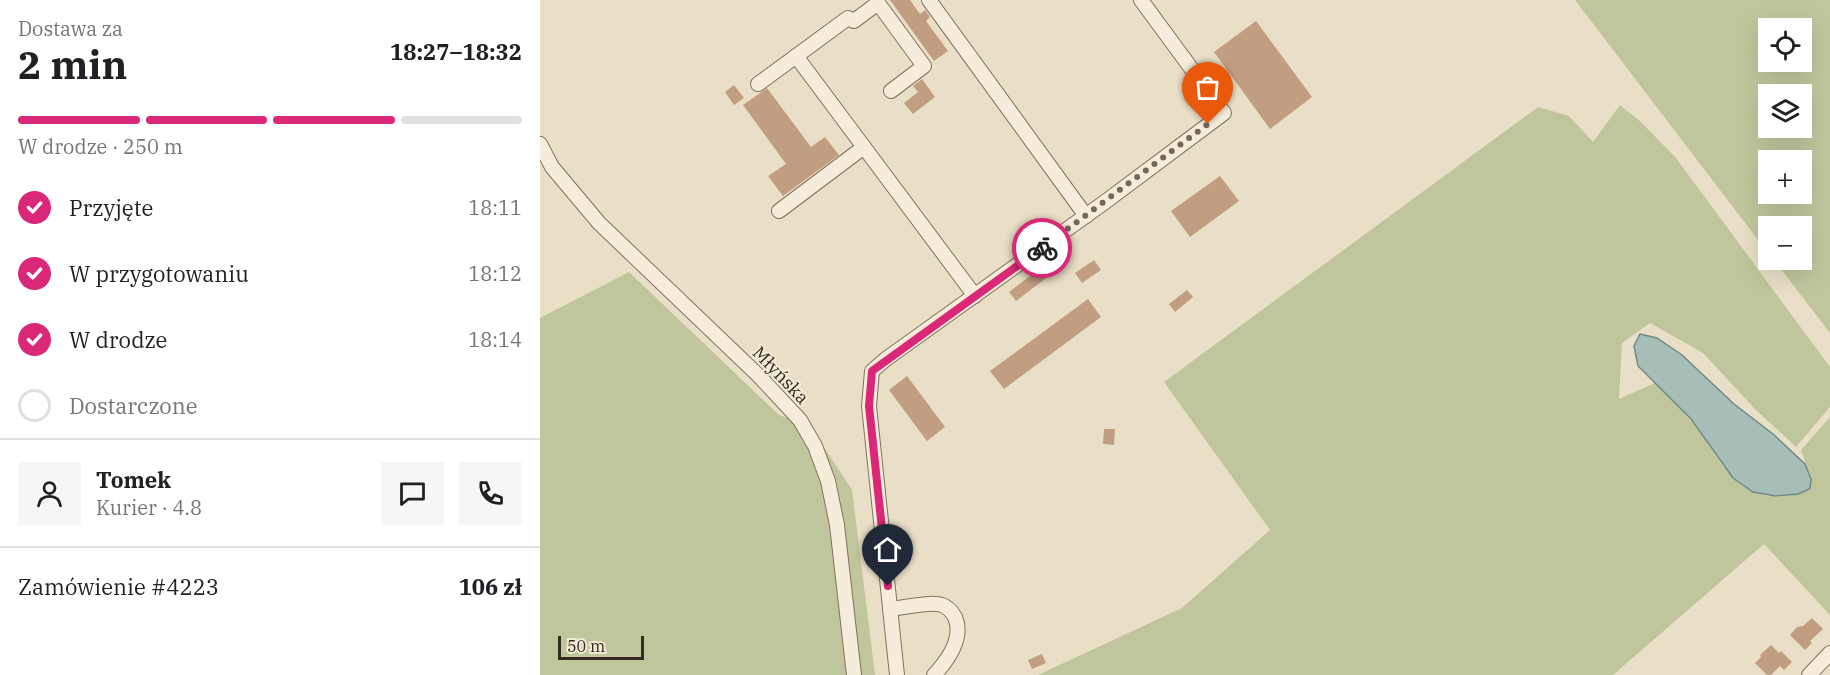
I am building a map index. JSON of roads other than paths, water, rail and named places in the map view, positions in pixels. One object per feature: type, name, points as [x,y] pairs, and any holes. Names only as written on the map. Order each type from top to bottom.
[{"type":"street","points":[[929,0],[1086,216]]},
{"type":"street","points":[[897,675],[869,406],[872,371],[1224,113],[1141,0]]},
{"type":"street","points":[[758,84],[848,18],[854,21],[878,3],[924,66],[891,91]]},
{"type":"street","points":[[796,56],[975,296]]},
{"type":"street","name":"Młyńska","points":[[540,144],[552,167],[599,223],[759,376],[800,420],[815,446],[828,481],[837,525],[854,675]]},
{"type":"street","points":[[779,211],[864,147]]},
{"type":"street","points":[[540,175],[552,167]]},
{"type":"street","points":[[890,609],[941,604],[952,611],[959,627],[956,641],[944,664],[934,675]]},
{"type":"street","points":[[1809,675],[1830,653]]},
{"type":"water","points":[[1640,334],[1657,338],[1682,355],[1734,404],[1773,434],[1805,464],[1811,479],[1810,489],[1798,494],[1775,496],[1753,492],[1733,478],[1691,419],[1638,366],[1634,346]]}]
